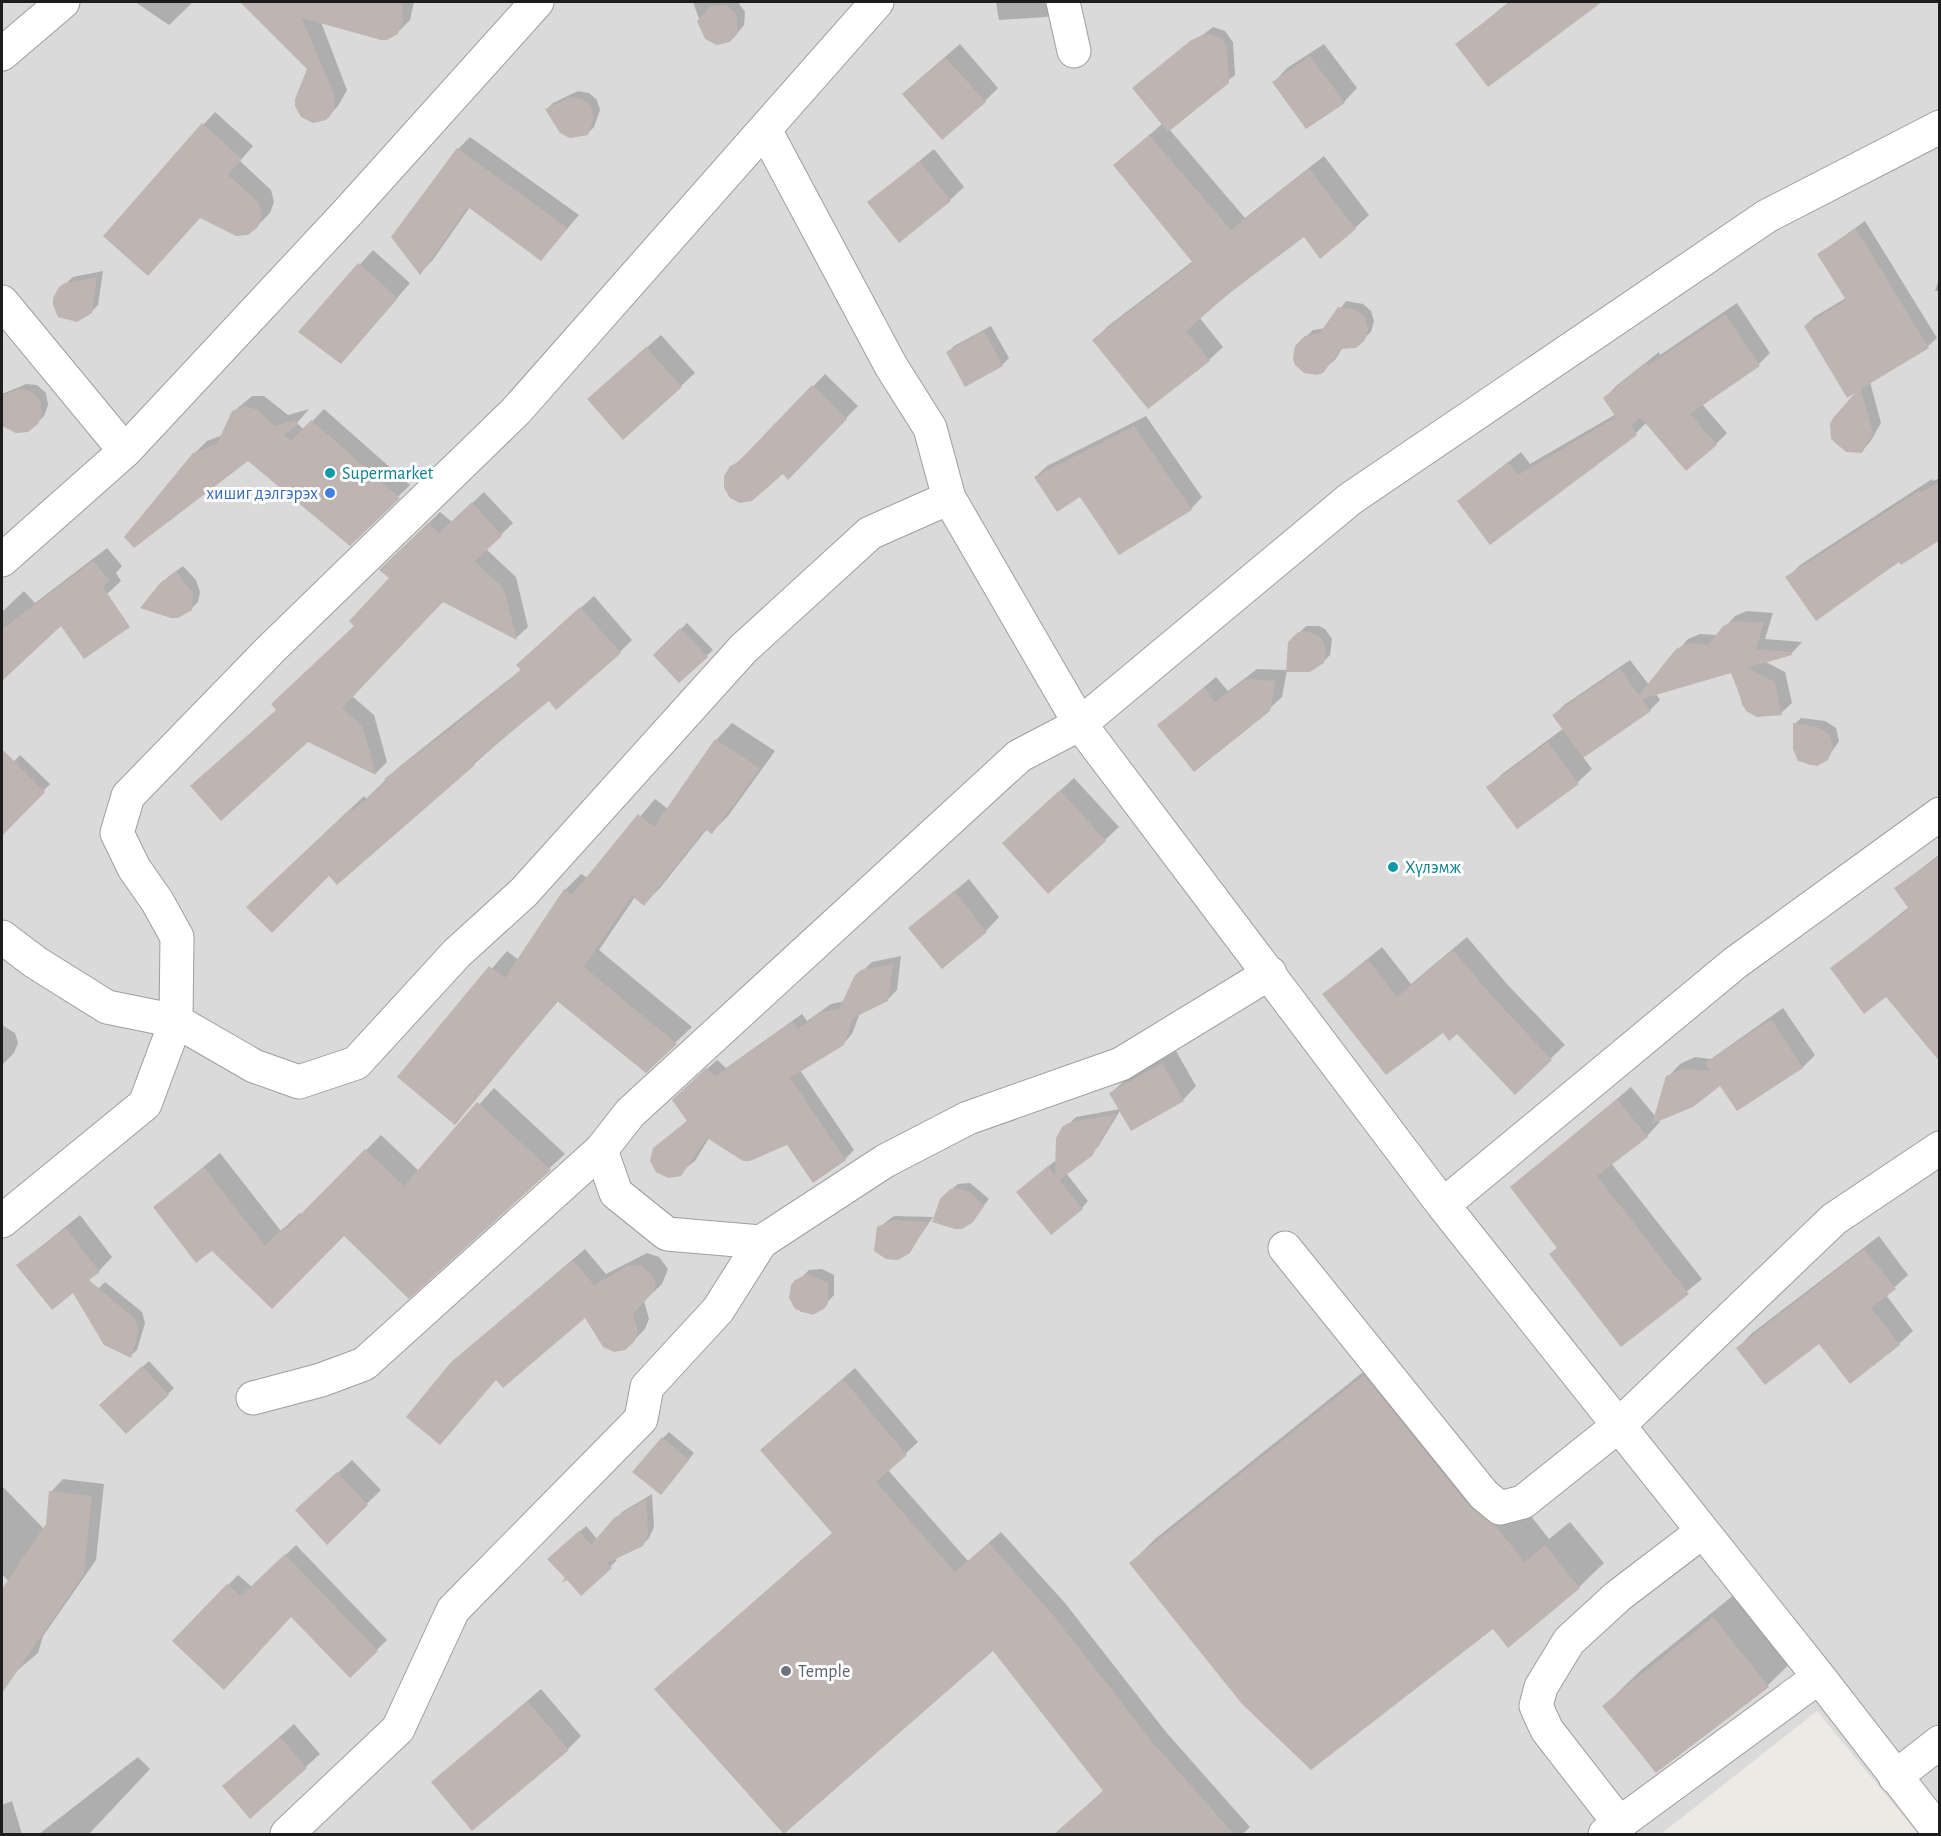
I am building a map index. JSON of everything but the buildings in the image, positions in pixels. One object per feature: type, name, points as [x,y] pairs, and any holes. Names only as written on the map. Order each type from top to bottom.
[{"type":"street","points":[[2,54],[63,2]]},
{"type":"street","points":[[2,560],[125,452],[340,220],[537,2]]},
{"type":"street","points":[[2,1221],[145,1104],[176,1021],[177,937],[157,901],[134,868],[117,833],[128,796],[262,657],[516,411],[877,2]]},
{"type":"street","points":[[1063,2],[1074,51]]},
{"type":"street","points":[[253,1398],[321,1380],[364,1364],[601,1150],[630,1113],[1019,756],[1080,724],[1350,499],[1767,216],[1940,127]]},
{"type":"street","points":[[765,130],[891,366],[930,428],[949,498],[1080,724],[1443,1205],[1819,1677],[1940,1833]]},
{"type":"street","points":[[2,302],[125,452]]},
{"type":"street","points":[[2,937],[35,962],[107,1006],[176,1021],[254,1066],[298,1082],[356,1064],[457,953],[524,891],[743,649],[870,533],[949,498]]},
{"type":"street","points":[[1443,1205],[1735,963],[1940,814]]},
{"type":"street","points":[[286,1834],[398,1729],[453,1610],[641,1419],[647,1387],[718,1310],[761,1242],[885,1161],[968,1118],[1121,1064],[1270,973]]},
{"type":"street","points":[[1286,1248],[1484,1495],[1500,1508],[1523,1502],[1618,1426],[1834,1219],[1940,1148]]},
{"type":"street","points":[[601,1150],[616,1193],[666,1234],[761,1242]]},
{"type":"street","points":[[1702,1532],[1618,1596],[1569,1641],[1541,1687],[1536,1707],[1546,1730],[1612,1829],[1819,1677]]},
{"type":"street","points":[[1895,1777],[1940,1742]]},
{"type":"shaded area","points":[[2,2],[1939,2],[1939,1834],[1918,1834],[1817,1711],[1661,1834],[2,1834]]},
{"type":"place","name":"Supermarket","points":[[330,473]]},
{"type":"place","name":"хишиг дэлгэрэх","points":[[330,493]]},
{"type":"place","name":"Хүлэмж","points":[[1393,867]]},
{"type":"place","name":"Temple","points":[[786,1671]]}]
